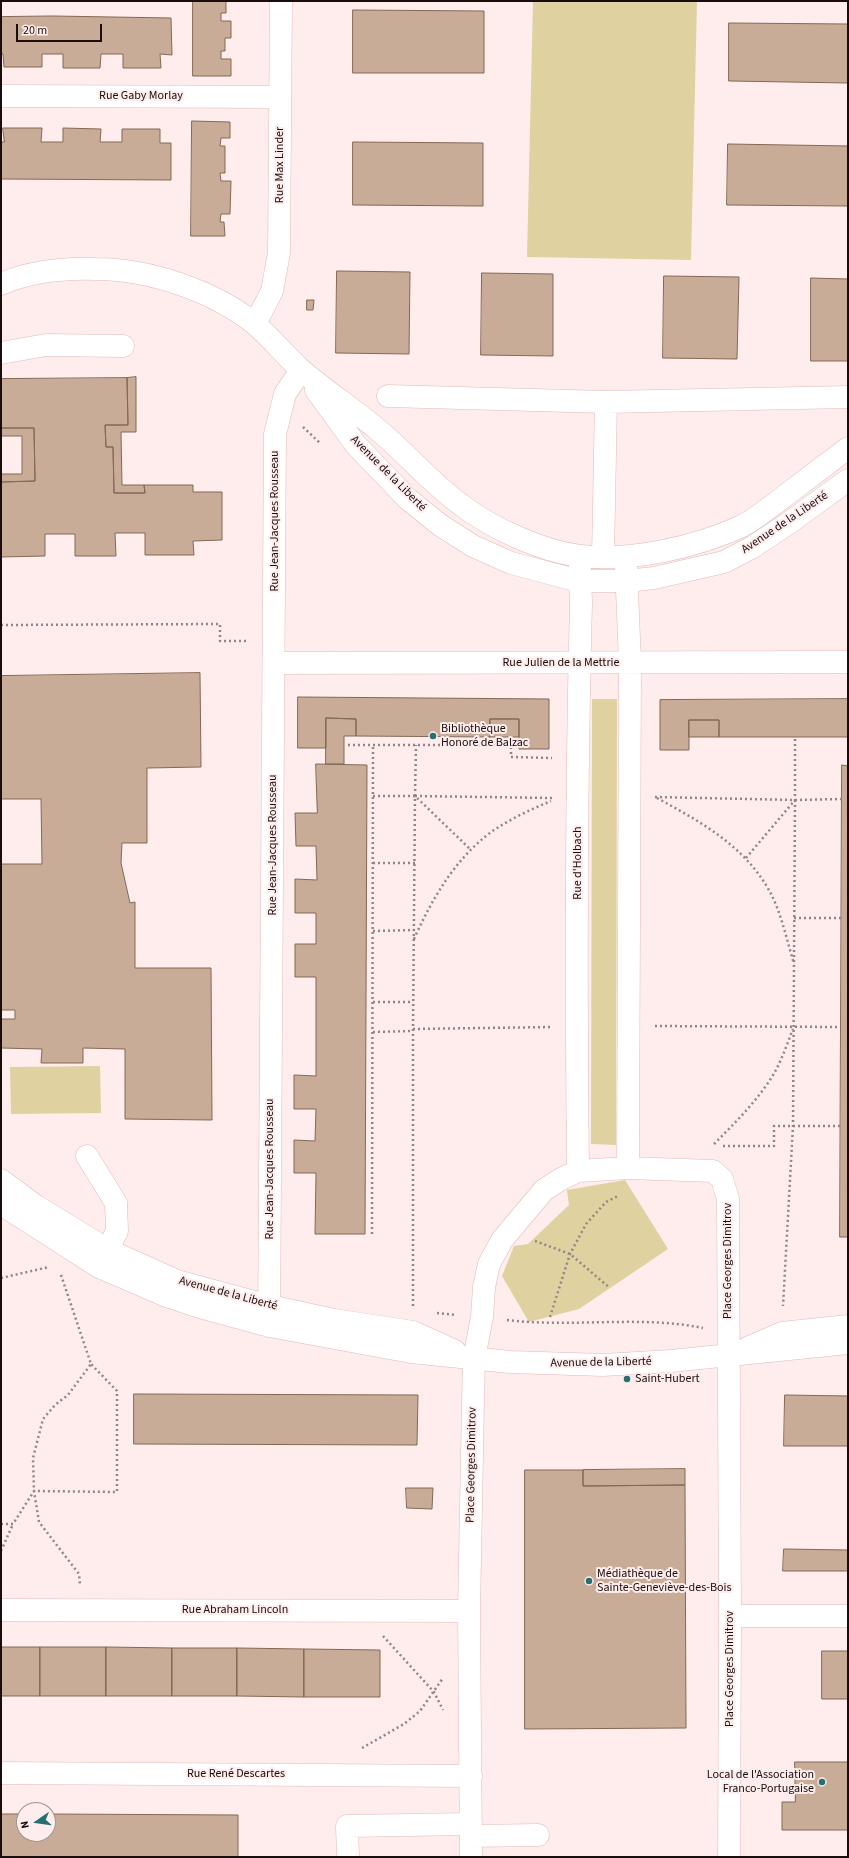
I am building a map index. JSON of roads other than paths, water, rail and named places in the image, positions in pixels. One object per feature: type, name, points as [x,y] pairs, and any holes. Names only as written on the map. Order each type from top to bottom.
[{"type":"street","name":"Rue Max Linder","points":[[255,324],[272,291],[279,253],[281,1]]},
{"type":"street","name":"Rue Gaby Morlay","points":[[1,96],[280,97]]},
{"type":"street","name":"Avenue de la Liberté","points":[[1,284],[41,272],[73,268],[107,269],[135,272],[165,279],[196,291],[224,305],[255,324],[301,370],[378,429],[430,479],[460,504],[486,522],[521,539],[580,556],[626,556],[682,546],[743,525],[771,507],[848,448]]},
{"type":"street","points":[[1,353],[46,345],[122,346]]},
{"type":"street","name":"Avenue de la Liberté","points":[[301,370],[356,445],[408,499],[440,525],[473,546],[511,563],[579,581],[627,581],[654,578],[724,562],[758,544],[848,480]]},
{"type":"street","name":"Rue Jean-Jacques Rousseau","points":[[270,1316],[275,434],[285,394],[301,370]]},
{"type":"street","points":[[388,396],[606,402],[848,397]]},
{"type":"street","points":[[603,556],[606,402]]},
{"type":"street","name":"Rue d'Holbach","points":[[578,1171],[577,1027],[579,664],[581,601],[579,581],[580,556]]},
{"type":"street","points":[[626,556],[630,663],[628,1168]]},
{"type":"street","name":"Rue Julien de la Mettrie","points":[[274,663],[579,664],[848,662]]},
{"type":"street","points":[[87,1156],[116,1203],[117,1231],[97,1259]]},
{"type":"street","name":"Place Georges Dimitrov","points":[[471,1857],[469,1611],[474,1359],[482,1317],[484,1287],[489,1264],[502,1240],[544,1190],[560,1179],[578,1171],[628,1168],[713,1171],[722,1179],[728,1199],[727,1356],[730,1616],[729,1857]]},
{"type":"street","name":"Avenue de la Liberté","points":[[1,1180],[36,1206],[97,1259]]},
{"type":"street","name":"Avenue de la Liberté","points":[[1,1204],[97,1259],[177,1299],[270,1316],[410,1352],[474,1359],[603,1365],[727,1356],[848,1343]]},
{"type":"street","name":"Avenue de la Liberté","points":[[270,1316],[334,1320],[413,1332],[474,1359]]},
{"type":"street","name":"Avenue de la Liberté","points":[[727,1356],[782,1333],[848,1326]]},
{"type":"street","name":"Rue Abraham Lincoln","points":[[1,1610],[469,1611]]},
{"type":"street","points":[[730,1616],[848,1616]]},
{"type":"street","name":"Rue René Descartes","points":[[1,1773],[471,1776]]},
{"type":"street","points":[[348,1857],[347,1826],[471,1830],[538,1835]]},
{"type":"place","name":"Bibliothèque Honoré de Balzac","points":[[433,736]]},
{"type":"place","name":"Saint-Hubert","points":[[627,1379]]},
{"type":"place","name":"Médiathèque de Sainte-Geneviève-des-Bois","points":[[589,1581]]},
{"type":"place","name":"Local de l'Association Franco-Portugaise","points":[[822,1782]]}]
